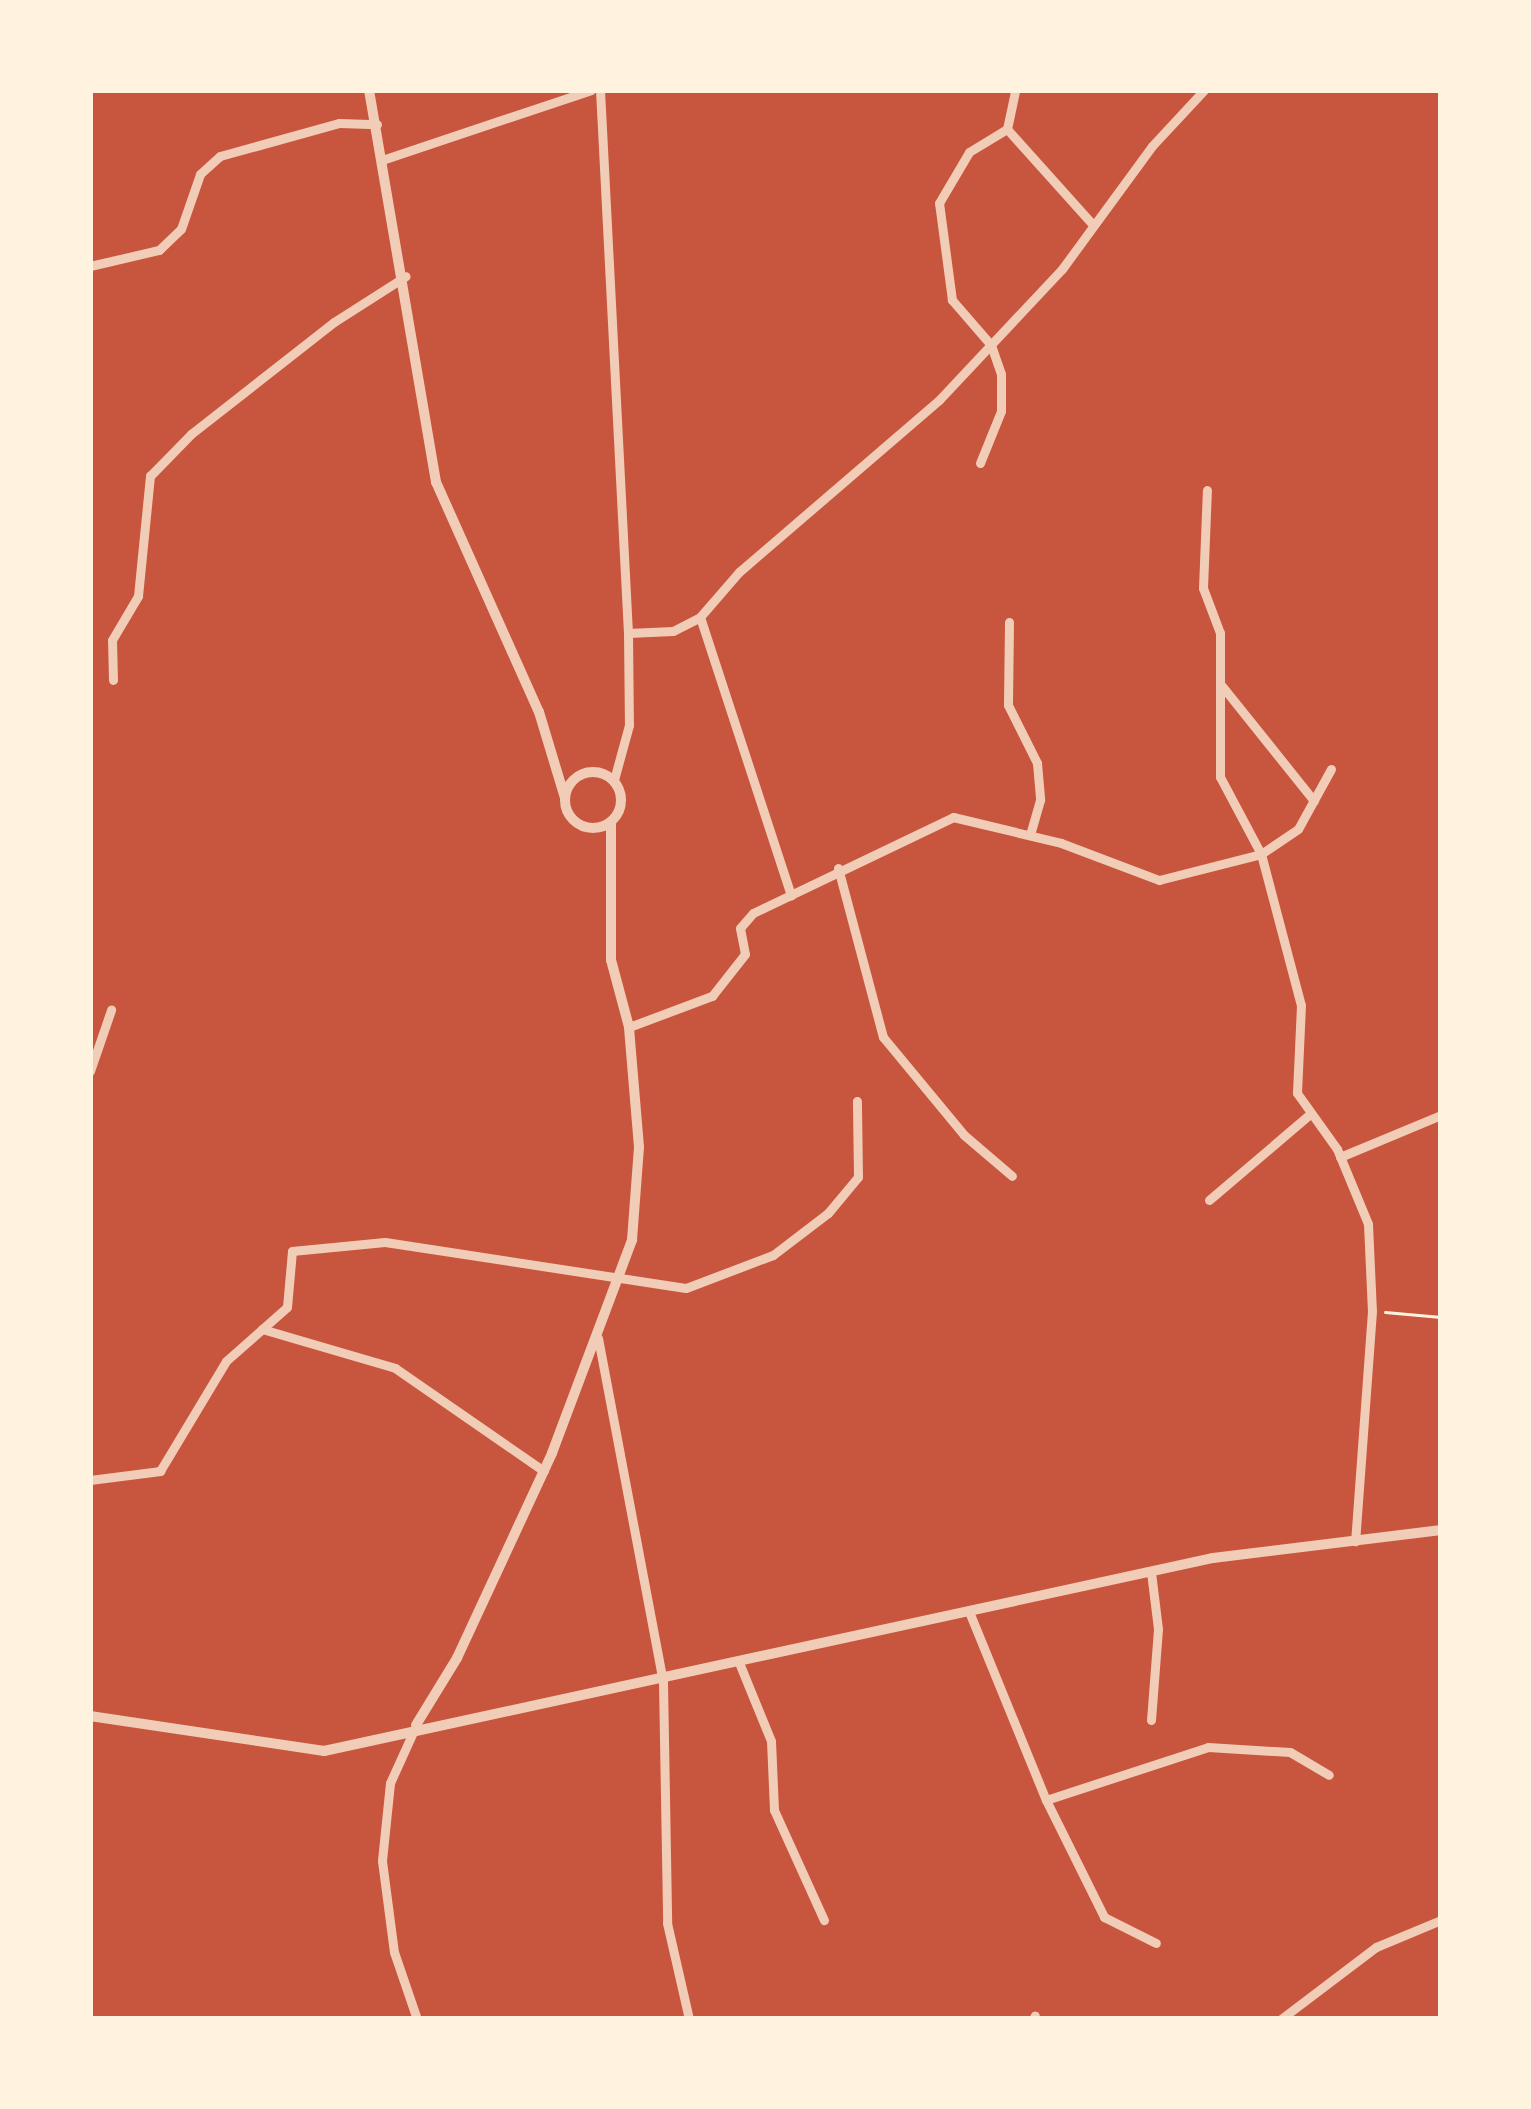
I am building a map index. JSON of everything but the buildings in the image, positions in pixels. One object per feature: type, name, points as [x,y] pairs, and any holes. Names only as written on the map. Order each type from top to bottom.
[{"type":"street","points":[[369,90],[406,276],[439,493],[539,712],[569,816],[584,827],[611,822]]},
{"type":"street","points":[[385,160],[590,90]]},
{"type":"street","points":[[417,2019],[394,1952],[382,1861],[390,1783],[544,1471],[621,1280],[639,1185],[628,1027],[611,960],[611,822],[621,807],[614,780],[629,725],[628,633],[600,90]]},
{"type":"street","points":[[980,463],[1000,411],[1001,374],[991,345],[952,300],[939,203],[969,152],[1007,129],[1015,90]]},
{"type":"street","points":[[628,633],[673,632],[700,617],[739,572],[939,400],[1094,225],[1204,90]]},
{"type":"street","points":[[90,266],[159,250],[181,229],[200,174],[220,156],[339,123],[378,124]]},
{"type":"street","points":[[1007,129],[1094,225]]},
{"type":"street","points":[[112,680],[112,640],[138,596],[150,476],[190,434],[334,322],[406,276]]},
{"type":"street","points":[[1208,490],[1204,588],[1220,633],[1220,777],[1262,854],[1301,1005],[1294,1082],[1340,1157],[1368,1223],[1372,1310],[1355,1541]]},
{"type":"street","points":[[700,617],[791,896]]},
{"type":"street","points":[[1009,622],[1008,705],[1037,763],[1040,800],[1030,835]]},
{"type":"street","points":[[1222,686],[1314,801]]},
{"type":"street","points":[[628,1027],[712,996],[745,954],[746,920],[838,868],[953,818],[1030,835],[1159,880],[1262,854],[1298,830],[1331,769]]},
{"type":"street","points":[[565,798],[588,772],[614,780]]},
{"type":"street","points":[[838,868],[883,1037],[964,1135],[1012,1176]]},
{"type":"street","points":[[90,1070],[111,1010]]},
{"type":"street","points":[[90,1480],[160,1471],[226,1361],[287,1307],[292,1251],[385,1242],[686,1288],[791,1241],[859,1177],[857,1101]]},
{"type":"street","points":[[1209,1200],[1310,1114]]},
{"type":"street","points":[[1340,1157],[1441,1115]]},
{"type":"street","points":[[262,1329],[395,1368],[544,1471]]},
{"type":"street","points":[[598,1338],[663,1682],[667,1923],[688,2019]]},
{"type":"street","points":[[90,1716],[301,1751],[416,1725],[663,1682],[1151,1572],[1441,1530]]},
{"type":"street","points":[[1151,1572],[1158,1629],[1151,1720]]},
{"type":"street","points":[[970,1614],[1046,1800],[1105,1919],[1156,1943]]},
{"type":"street","points":[[740,1665],[772,1741],[774,1810],[824,1919]]},
{"type":"street","points":[[1046,1800],[1208,1747],[1290,1753],[1329,1775]]},
{"type":"street","points":[[1282,2019],[1376,1947],[1441,1919]]},
{"type":"path","points":[[1372,1310],[1441,1317]]}]
